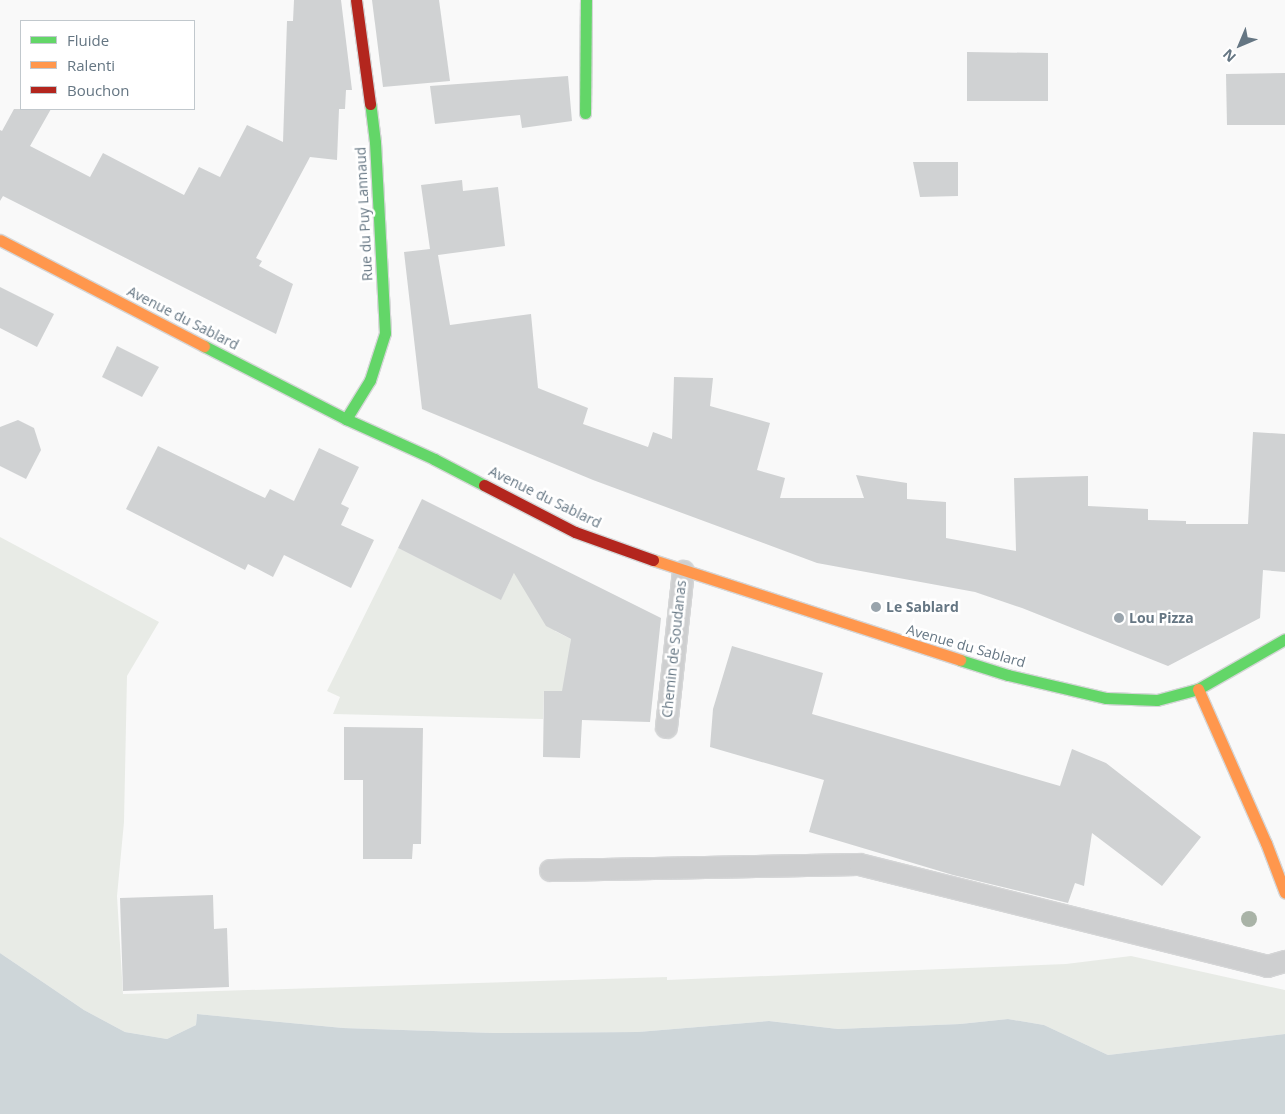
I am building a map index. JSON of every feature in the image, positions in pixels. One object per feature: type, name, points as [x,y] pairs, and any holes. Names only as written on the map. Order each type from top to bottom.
[{"type":"street","name":"Rue du Puy Lannaud","points":[[346,419],[370,380],[385,333],[375,142],[356,0]]},
{"type":"street","points":[[585,113],[586,0]]},
{"type":"street","name":"Avenue du Sablard","points":[[0,240],[346,419],[442,463],[575,532],[683,571],[1008,675],[1106,698],[1157,700],[1198,689],[1285,639]]},
{"type":"street","points":[[1198,689],[1266,843],[1285,893]]},
{"type":"lane","name":"Chemin de Soudanas","points":[[666,727],[683,571]]},
{"type":"lane","points":[[550,870],[859,864],[1266,966],[1285,961]]},
{"type":"shaded area","points":[[0,537],[159,622],[127,676],[124,822],[117,896],[123,994],[667,977],[667,980],[1066,964],[1131,956],[1285,990],[1285,1034],[1108,1055],[1044,1025],[1008,1019],[960,1024],[838,1029],[769,1021],[638,1032],[493,1033],[343,1028],[197,1014],[196,1025],[167,1039],[125,1032],[84,1010],[0,953]]},
{"type":"shaded area","points":[[398,548],[501,599],[525,551],[556,624],[555,631],[571,639],[566,691],[544,691],[543,719],[333,714],[340,697],[327,691]]},
{"type":"shaded area","points":[[0,953],[84,1010],[125,1032],[167,1039],[196,1025],[197,1014],[343,1028],[493,1033],[638,1032],[769,1021],[838,1029],[960,1024],[1008,1019],[1044,1025],[1108,1055],[1285,1034],[1285,1114],[0,1114]]},
{"type":"building","points":[[294,0],[341,0],[352,90],[346,90],[345,109],[339,109],[337,160],[310,157],[256,258],[262,261],[259,266],[293,284],[276,334],[3,196],[0,201],[0,130],[2,131],[14,109],[50,110],[30,146],[90,177],[103,153],[184,195],[199,167],[220,177],[247,125],[283,142],[287,21],[293,21]]},
{"type":"building","points":[[372,0],[439,0],[450,81],[383,87]]},
{"type":"building","points":[[967,52],[1048,53],[1048,101],[967,101]]},
{"type":"building","points":[[1285,73],[1285,125],[1227,125],[1226,74]]},
{"type":"building","points":[[568,76],[572,121],[522,128],[520,115],[435,124],[430,86]]},
{"type":"building","points":[[913,162],[958,162],[958,196],[920,197]]},
{"type":"building","points":[[462,180],[463,191],[498,187],[505,246],[438,255],[450,325],[531,314],[538,388],[588,408],[583,424],[648,447],[653,432],[672,439],[674,377],[713,378],[710,406],[770,423],[757,470],[785,478],[780,498],[864,498],[856,475],[907,483],[907,499],[946,502],[946,538],[1016,551],[1014,478],[1088,476],[1088,506],[1148,509],[1148,520],[1186,521],[1186,524],[1248,524],[1253,432],[1285,434],[1285,572],[1263,570],[1260,618],[1168,666],[1022,608],[975,592],[817,563],[593,480],[422,409],[404,252],[430,249],[421,185]]},
{"type":"building","points":[[0,287],[54,314],[37,347],[0,328]]},
{"type":"building","points":[[117,346],[159,367],[142,397],[102,377]]},
{"type":"building","points":[[18,420],[34,428],[41,450],[26,479],[0,466],[0,427]]},
{"type":"building","points":[[158,446],[265,498],[270,489],[294,501],[319,448],[359,467],[341,504],[349,508],[341,525],[374,540],[351,588],[284,555],[273,577],[248,564],[245,570],[126,509]]},
{"type":"building","points":[[422,499],[661,618],[650,722],[582,720],[580,758],[543,757],[544,691],[562,691],[571,639],[546,626],[514,573],[501,600],[398,548]]},
{"type":"building","points":[[732,646],[823,673],[812,714],[1060,786],[1072,749],[1106,763],[1201,837],[1162,886],[1092,833],[1084,886],[1075,883],[1068,903],[953,875],[809,832],[824,780],[710,747],[713,709]]},
{"type":"building","points":[[344,727],[423,728],[421,844],[413,844],[412,859],[363,859],[363,780],[344,780]]},
{"type":"building","points":[[213,895],[214,929],[227,928],[229,987],[123,991],[120,898]]},
{"type":"traffic: fast","points":[[585,113],[586,0]]},
{"type":"traffic: fast","points":[[346,419],[370,380],[385,333],[375,142],[370,104]]},
{"type":"traffic: fast","points":[[204,346],[346,419],[434,459],[484,485]]},
{"type":"traffic: fast","points":[[960,660],[1008,675],[1106,698],[1157,700],[1198,689],[1285,639]]},
{"type":"traffic: slow","points":[[0,240],[204,346]]},
{"type":"traffic: slow","points":[[653,560],[960,660]]},
{"type":"traffic: slow","points":[[1198,689],[1266,843],[1285,893]]},
{"type":"traffic: jam","points":[[356,0],[370,104]]},
{"type":"traffic: jam","points":[[484,485],[575,532],[653,560]]},
{"type":"place","name":"Le Sablard","points":[[876,607]]},
{"type":"place","name":"Lou Pizza","points":[[1119,618]]}]
